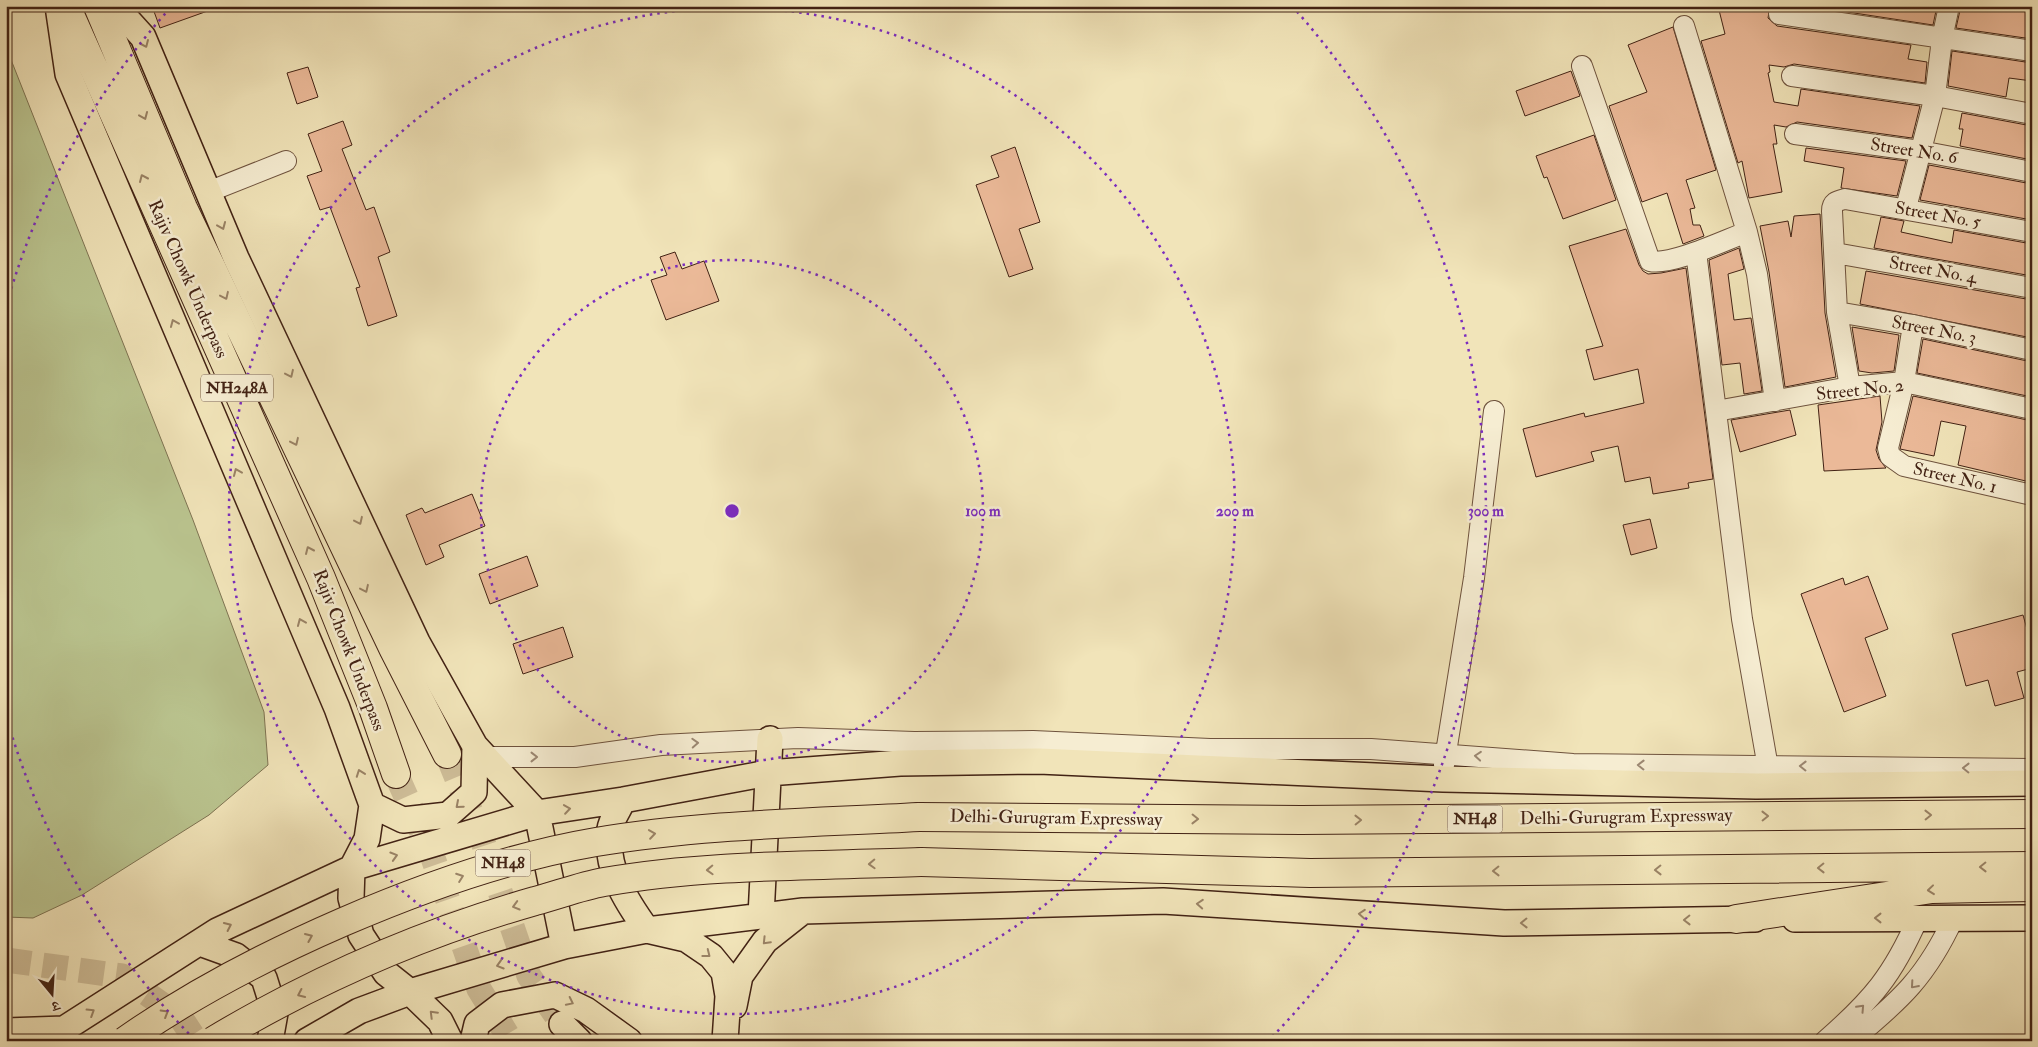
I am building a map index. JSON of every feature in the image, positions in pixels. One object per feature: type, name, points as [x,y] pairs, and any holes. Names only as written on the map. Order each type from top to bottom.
[{"type":"highway","name":"Rajiv Chowk Underpass","points":[[66,6],[321,578],[373,708],[396,774]]},
{"type":"highway","name":"Rajiv Chowk Underpass","points":[[98,6],[183,208],[394,650],[447,754]]},
{"type":"highway","name":"Delhi-Gurugram Expressway","points":[[125,1041],[163,1014],[275,951],[387,903],[490,866],[594,842],[690,829],[919,817],[1301,820],[2032,814]]},
{"type":"highway","name":"NH48","points":[[213,1041],[293,998],[392,951],[502,910],[603,882],[695,871],[921,862],[1310,873],[2032,866]]},
{"type":"highway","points":[[1736,919],[1932,890],[2032,887]]},
{"type":"main road","points":[[58,6],[68,74],[337,708],[372,805],[367,839],[352,868],[350,898],[361,935],[386,973],[410,992],[440,1022],[450,1041]]},
{"type":"main road","points":[[115,6],[143,37],[240,267],[416,642],[480,751],[537,813],[564,946]]},
{"type":"main road","points":[[761,916],[770,739]]},
{"type":"main road","points":[[372,805],[402,820],[448,815],[474,792],[480,751]]},
{"type":"main road","points":[[6,1031],[58,1035],[217,931],[352,868],[537,813],[623,800],[768,773],[900,763],[1039,761],[1443,779],[1770,776],[2032,783]]},
{"type":"main road","points":[[623,800],[610,828],[610,853],[618,885],[646,930],[686,939],[711,956],[724,972],[728,996],[726,1041]]},
{"type":"main road","points":[[307,1041],[359,1011],[410,992],[564,946],[646,930],[803,911],[1163,902],[1504,923],[1736,919],[2032,918]]},
{"type":"main road","points":[[726,1041],[740,976],[765,940],[803,911]]},
{"type":"main road","points":[[200,943],[236,956],[264,978],[275,1013],[270,1041]]},
{"type":"main road","points":[[473,1041],[478,1024],[502,1005],[556,995],[586,1010],[629,1041]]},
{"type":"street","points":[[1906,208],[1934,96],[1942,39],[1950,6]]},
{"type":"street","points":[[1779,14],[2032,52]]},
{"type":"street","points":[[1684,26],[1747,232],[1757,274],[1775,401]]},
{"type":"street","points":[[1582,66],[1650,260],[1658,262],[1696,252],[1747,232]]},
{"type":"street","points":[[1792,76],[1934,96],[2032,114]]},
{"type":"street","name":"Street No. 6","points":[[1795,134],[1920,151],[2032,172]]},
{"type":"street","points":[[208,192],[286,160]]},
{"type":"street","name":"Street No. 5","points":[[1835,253],[1832,206],[1836,201],[1845,199],[1906,208],[2032,232]]},
{"type":"street","points":[[1696,252],[1742,618],[1770,776]]},
{"type":"street","points":[[1835,253],[1837,312],[1850,387]]},
{"type":"street","name":"Street No. 4","points":[[1835,253],[2032,288]]},
{"type":"street","name":"Street No. 3","points":[[1837,312],[1913,325],[2032,350]]},
{"type":"street","points":[[1904,382],[1913,325]]},
{"type":"street","name":"Street No. 2","points":[[1716,411],[1850,387],[1904,382],[2032,408]]},
{"type":"street","name":"Street No. 1","points":[[1904,382],[1888,448],[1890,456],[1904,466],[2032,495]]},
{"type":"street","points":[[1443,779],[1444,753],[1474,578],[1494,411]]},
{"type":"street","points":[[480,751],[575,757],[661,745],[770,739],[1024,740],[1210,749],[1371,749],[1770,776],[2032,769]]},
{"type":"street","points":[[1851,1041],[1896,1004],[1917,981],[1941,945],[1954,917]]},
{"type":"street","points":[[1825,1041],[1858,1012],[1879,988],[1899,960],[1918,918]]},
{"type":"green space","points":[[6,47],[193,520],[264,712],[268,765],[209,815],[82,895],[33,918],[6,917]]},
{"type":"building","points":[[152,6],[215,6],[216,8],[160,28]]},
{"type":"building","points":[[1718,6],[1770,6],[1768,18],[1777,26],[1911,45],[1908,59],[1927,62],[1925,83],[1794,64],[1784,67],[1769,65],[1770,72],[1768,73],[1774,102],[1798,106],[1801,89],[1920,106],[1912,138],[1797,122],[1786,127],[1774,125],[1777,144],[1773,144],[1782,192],[1749,198],[1742,161],[1738,163],[1701,41],[1725,34]]},
{"type":"building","points":[[1808,6],[1937,6],[1933,25]]},
{"type":"building","points":[[1961,6],[2032,6],[2029,25],[2032,25],[2032,39],[1956,28]]},
{"type":"building","points":[[1673,27],[1716,170],[1686,180],[1695,208],[1690,209],[1693,225],[1700,225],[1704,236],[1683,244],[1667,193],[1642,202],[1609,106],[1647,92],[1628,45]]},
{"type":"building","points":[[1952,51],[2032,63],[2032,81],[2009,78],[2006,97],[1948,86]]},
{"type":"building","points":[[308,67],[318,97],[297,104],[287,73]]},
{"type":"building","points":[[1571,71],[1580,96],[1525,116],[1516,91]]},
{"type":"building","points":[[1962,113],[2032,126],[2032,160],[1960,146],[1963,129],[1959,129]]},
{"type":"building","points":[[343,121],[352,145],[342,149],[366,210],[374,207],[390,252],[378,257],[397,316],[368,326],[356,288],[360,287],[330,207],[320,210],[307,176],[322,171],[308,134]]},
{"type":"building","points":[[1594,135],[1616,200],[1563,219],[1547,177],[1544,178],[1536,156]]},
{"type":"building","points":[[1015,147],[1040,222],[1019,229],[1033,269],[1009,277],[976,185],[999,177],[991,156]]},
{"type":"building","points":[[1806,148],[1906,161],[1897,196],[1841,188],[1844,168],[1804,161]]},
{"type":"building","points":[[1929,165],[2032,184],[2032,220],[1920,200]]},
{"type":"building","points":[[1820,214],[1825,313],[1836,377],[1785,387],[1769,272],[1760,226],[1788,221],[1791,237],[1794,216]]},
{"type":"building","points":[[1881,217],[1904,221],[1901,232],[1952,243],[1954,230],[2032,244],[2032,276],[1874,248]]},
{"type":"building","points":[[1626,229],[1643,271],[1648,274],[1686,268],[1713,479],[1688,483],[1689,488],[1653,494],[1650,477],[1625,482],[1618,446],[1591,452],[1594,461],[1536,477],[1523,429],[1584,413],[1585,417],[1644,403],[1638,369],[1594,380],[1586,350],[1603,346],[1569,246]]},
{"type":"building","points":[[1739,248],[1744,269],[1728,274],[1734,320],[1751,318],[1762,391],[1744,394],[1740,363],[1722,365],[1709,260]]},
{"type":"building","points":[[675,252],[682,269],[704,261],[719,301],[666,320],[651,280],[667,275],[660,257]]},
{"type":"building","points":[[1866,271],[2032,300],[2032,338],[1860,304]]},
{"type":"building","points":[[1852,327],[1899,335],[1894,371],[1872,373],[1859,371]]},
{"type":"building","points":[[1923,339],[2032,362],[2032,397],[1917,373]]},
{"type":"building","points":[[1880,396],[1882,422],[1876,450],[1879,459],[1886,468],[1824,471],[1818,405]]},
{"type":"building","points":[[1913,396],[2032,421],[2030,482],[1958,465],[1966,426],[1941,421],[1934,456],[1900,449]]},
{"type":"building","points":[[1790,410],[1796,435],[1740,452],[1731,420]]},
{"type":"building","points":[[472,494],[485,526],[439,545],[444,557],[426,565],[406,515],[422,508],[425,513]]},
{"type":"building","points":[[1650,519],[1657,548],[1631,555],[1623,525]]},
{"type":"building","points":[[527,556],[538,586],[490,604],[479,574]]},
{"type":"building","points":[[1868,576],[1888,629],[1865,638],[1886,696],[1844,712],[1801,594],[1843,578],[1845,585]]},
{"type":"building","points":[[2023,615],[2032,647],[2032,668],[2017,672],[2024,698],[1995,706],[1988,680],[1966,686],[1952,634]]},
{"type":"building","points":[[563,627],[573,657],[523,674],[513,644]]},
{"type":"tunnel","points":[[447,754],[482,839],[529,976],[562,1024]]},
{"type":"tunnel","points":[[396,774],[432,855],[479,989],[511,1041]]},
{"type":"tunnel","points":[[6,960],[122,976],[181,1018],[196,1041]]}]
